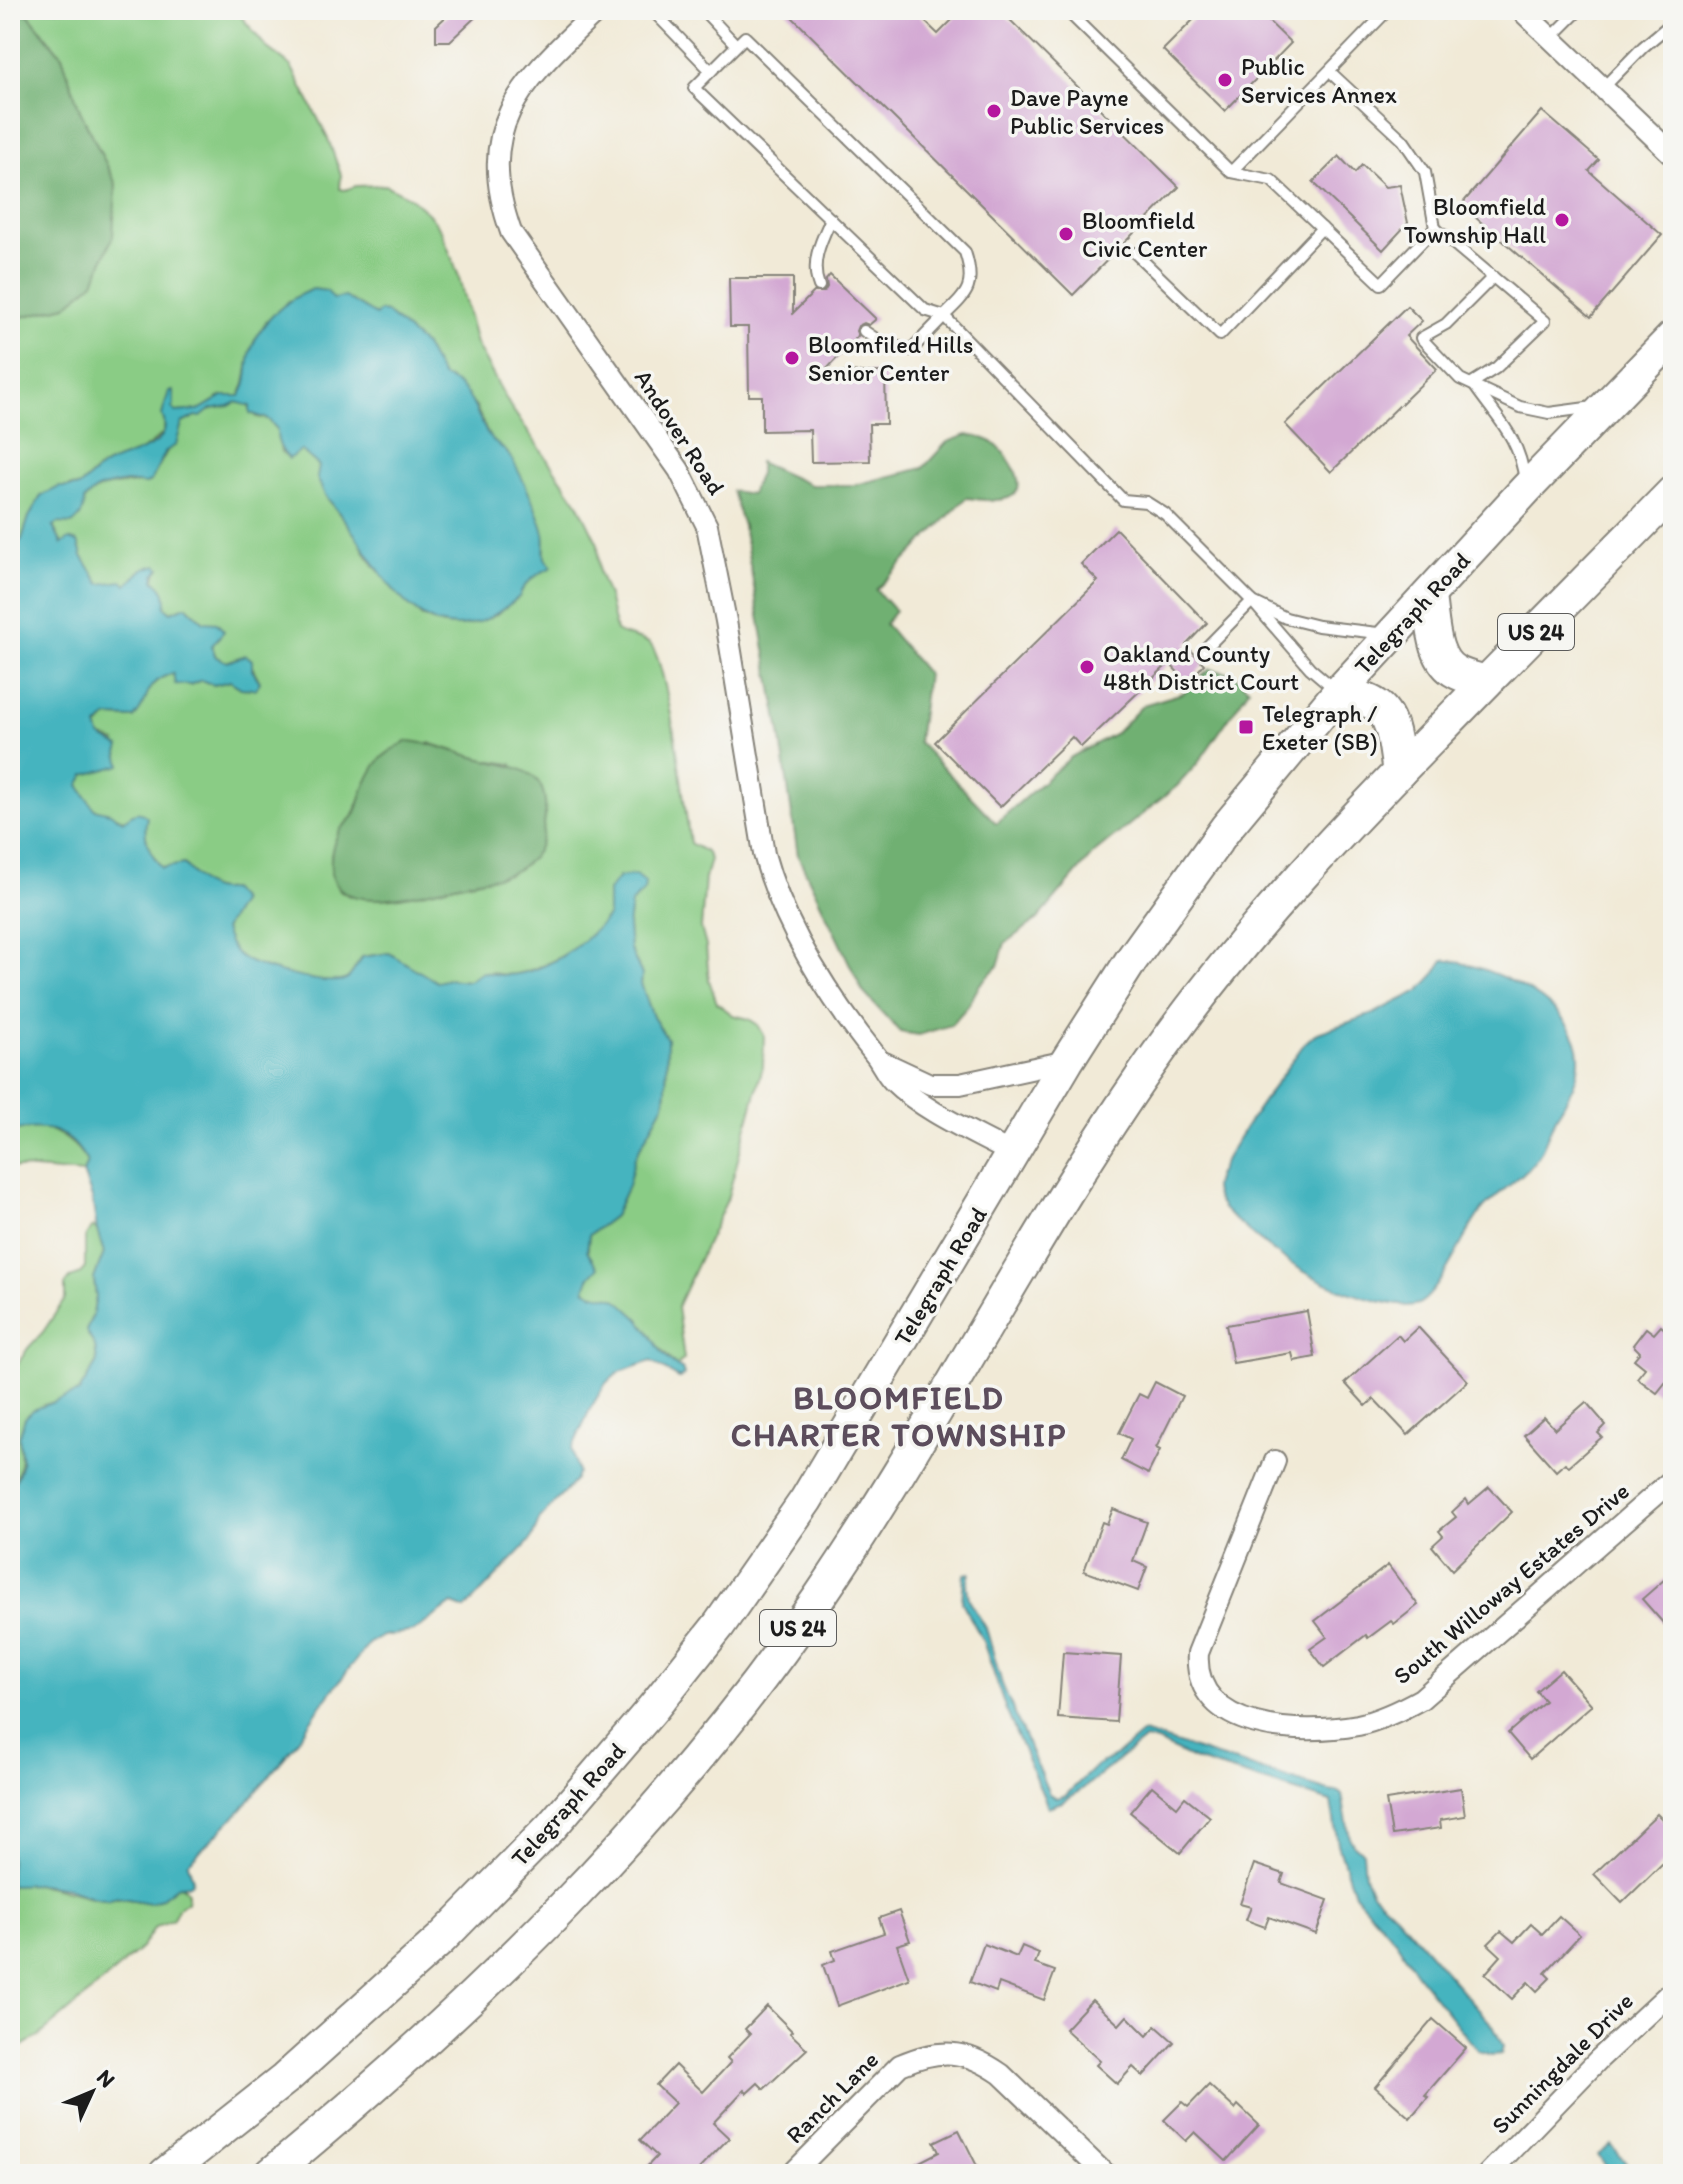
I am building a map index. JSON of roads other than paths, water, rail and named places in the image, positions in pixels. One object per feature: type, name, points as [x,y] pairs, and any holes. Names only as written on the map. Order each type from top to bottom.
[{"type":"highway","name":"Telegraph Road","points":[[165,2174],[285,2079],[441,1939],[551,1827],[653,1708],[726,1615],[806,1500],[1067,1061],[1132,959],[1226,828],[1338,693],[1526,489],[1673,337]]},
{"type":"highway","name":"US 24","points":[[271,2174],[391,2072],[505,1965],[616,1850],[721,1729],[786,1645],[874,1514],[1061,1199],[1149,1066],[1299,876],[1673,492]]},
{"type":"highway","points":[[1429,597],[1438,651],[1445,663],[1454,672],[1486,682]]},
{"type":"highway","points":[[1338,693],[1375,704],[1382,710],[1388,720],[1399,772]]},
{"type":"street","name":"Andover Road","points":[[598,10],[532,74],[509,113],[498,155],[501,205],[523,254],[658,439],[698,505],[715,554],[762,840],[773,887],[786,917],[845,1015],[891,1079],[916,1099],[1013,1154]]},
{"type":"street","points":[[1521,10],[1673,155]]},
{"type":"street","name":"Andover Road","points":[[878,1059],[930,1084],[960,1084],[1067,1061]]},
{"type":"street","name":"South Willoway Estates Drive","points":[[1275,1461],[1198,1653],[1197,1669],[1206,1692],[1227,1711],[1257,1725],[1288,1730],[1359,1725],[1392,1715],[1421,1699],[1673,1479]]},
{"type":"street","name":"Sunningdale Drive","points":[[1488,2174],[1599,2059],[1673,1990]]},
{"type":"street","name":"Ranch Lane","points":[[792,2174],[900,2065],[920,2056],[943,2052],[985,2062],[1001,2074],[1105,2174]]},
{"type":"lane","points":[[652,10],[711,71]]},
{"type":"lane","points":[[703,10],[736,45]]},
{"type":"lane","points":[[1066,10],[1231,172],[1271,180],[1381,284],[1435,228]]},
{"type":"lane","points":[[1231,172],[1388,10]]},
{"type":"lane","points":[[1550,39],[1579,10]]},
{"type":"lane","points":[[1602,89],[1643,47],[1673,22]]},
{"type":"lane","points":[[864,331],[882,343],[911,350],[944,316],[967,293],[972,273],[965,252],[745,37],[694,88],[925,310],[944,316],[1123,500],[1146,502],[1165,514],[1252,601],[1310,668],[1338,693]]},
{"type":"lane","points":[[1329,71],[1403,140],[1425,172],[1435,228],[1545,321],[1496,368],[1472,383]]},
{"type":"lane","points":[[819,286],[816,256],[831,219]]},
{"type":"lane","points":[[1135,253],[1220,335],[1322,228]]},
{"type":"lane","points":[[1493,277],[1446,324],[1421,338],[1460,379],[1520,407],[1549,413],[1607,404]]},
{"type":"lane","points":[[1472,383],[1507,427],[1522,459],[1526,489]]},
{"type":"lane","points":[[1252,601],[1286,618],[1318,626],[1392,635]]},
{"type":"lane","points":[[1202,652],[1252,601]]},
{"type":"water","points":[[313,289],[327,291],[333,299],[345,297],[376,315],[380,311],[387,313],[425,346],[442,377],[466,392],[489,436],[508,454],[523,481],[544,533],[545,558],[552,567],[537,575],[519,597],[497,614],[460,626],[440,624],[406,603],[391,587],[325,495],[317,478],[319,466],[301,450],[289,459],[279,445],[277,429],[268,419],[250,413],[250,406],[236,402],[211,409],[201,417],[196,416],[182,423],[176,445],[166,451],[151,481],[146,484],[126,482],[97,489],[84,500],[83,511],[72,524],[58,523],[53,527],[62,544],[69,539],[78,542],[82,556],[100,584],[122,581],[127,585],[143,569],[157,565],[160,568],[154,580],[164,592],[165,607],[171,612],[186,606],[204,622],[217,623],[224,631],[211,647],[216,657],[227,662],[246,655],[252,660],[252,670],[260,682],[255,689],[241,688],[230,681],[214,685],[201,680],[190,685],[175,684],[173,673],[163,677],[151,687],[134,718],[108,717],[97,726],[100,736],[120,747],[121,765],[85,775],[79,785],[94,809],[110,813],[123,821],[137,812],[147,817],[145,831],[148,844],[162,868],[184,864],[209,888],[230,889],[241,901],[224,929],[231,946],[240,956],[265,968],[313,979],[340,981],[350,976],[362,957],[389,953],[437,982],[448,979],[468,981],[482,972],[500,975],[531,971],[574,948],[598,927],[608,916],[608,891],[619,877],[636,875],[645,882],[644,891],[631,903],[628,926],[630,949],[642,975],[641,984],[653,1017],[667,1039],[664,1104],[635,1157],[628,1186],[614,1216],[589,1235],[587,1251],[598,1268],[585,1289],[616,1299],[624,1305],[642,1322],[662,1352],[682,1369],[684,1375],[679,1378],[651,1361],[620,1372],[606,1383],[572,1449],[578,1472],[574,1482],[540,1518],[531,1540],[465,1609],[452,1604],[414,1631],[383,1636],[369,1643],[293,1747],[243,1808],[188,1863],[193,1880],[191,1884],[178,1886],[150,1903],[116,1897],[108,1900],[67,1888],[10,1884],[10,1489],[22,1462],[19,1436],[25,1418],[33,1410],[79,1392],[97,1362],[95,1346],[86,1331],[96,1297],[94,1279],[104,1253],[83,1173],[87,1162],[80,1150],[55,1131],[35,1128],[10,1131],[10,554],[22,539],[29,517],[41,496],[59,487],[79,487],[104,466],[146,449],[162,436],[165,427],[162,415],[169,391],[173,391],[172,408],[176,412],[199,410],[223,396],[240,396],[250,354],[259,333],[283,306]]},
{"type":"water","points":[[1444,960],[1463,963],[1508,979],[1550,1006],[1566,1022],[1576,1041],[1578,1069],[1570,1093],[1539,1155],[1479,1214],[1426,1299],[1414,1305],[1400,1305],[1344,1291],[1293,1265],[1230,1216],[1217,1200],[1214,1187],[1217,1175],[1238,1138],[1304,1044],[1315,1034],[1373,1014],[1419,991]]},
{"type":"water","points":[[970,1573],[967,1585],[969,1600],[986,1628],[1002,1684],[1049,1794],[1057,1798],[1066,1795],[1097,1765],[1117,1755],[1143,1733],[1337,1791],[1342,1795],[1350,1839],[1363,1852],[1365,1876],[1372,1893],[1396,1915],[1493,2026],[1503,2046],[1501,2054],[1478,2051],[1416,1973],[1396,1941],[1354,1894],[1338,1844],[1331,1802],[1195,1760],[1145,1739],[1081,1790],[1048,1807],[1006,1710],[983,1641],[962,1602],[964,1574]]},
{"type":"water","points":[[1611,2145],[1635,2174],[1617,2173],[1605,2166],[1598,2155]]},
{"type":"place","name":"Public Services Annex","points":[[1225,80]]},
{"type":"place","name":"Dave Payne Public Services","points":[[994,111]]},
{"type":"place","name":"Bloomfield Township Hall","points":[[1562,220]]},
{"type":"place","name":"Bloomfield Civic Center","points":[[1066,234]]},
{"type":"place","name":"Bloomfiled Hills Senior Center","points":[[792,358]]},
{"type":"place","name":"Oakland County 48th District Court","points":[[1087,667]]},
{"type":"place","name":"Telegraph / Exeter (SB)","points":[[1246,727]]},
{"type":"district","name":"BLOOMFIELD CHARTER TOWNSHIP","points":[[899,1416]]}]
